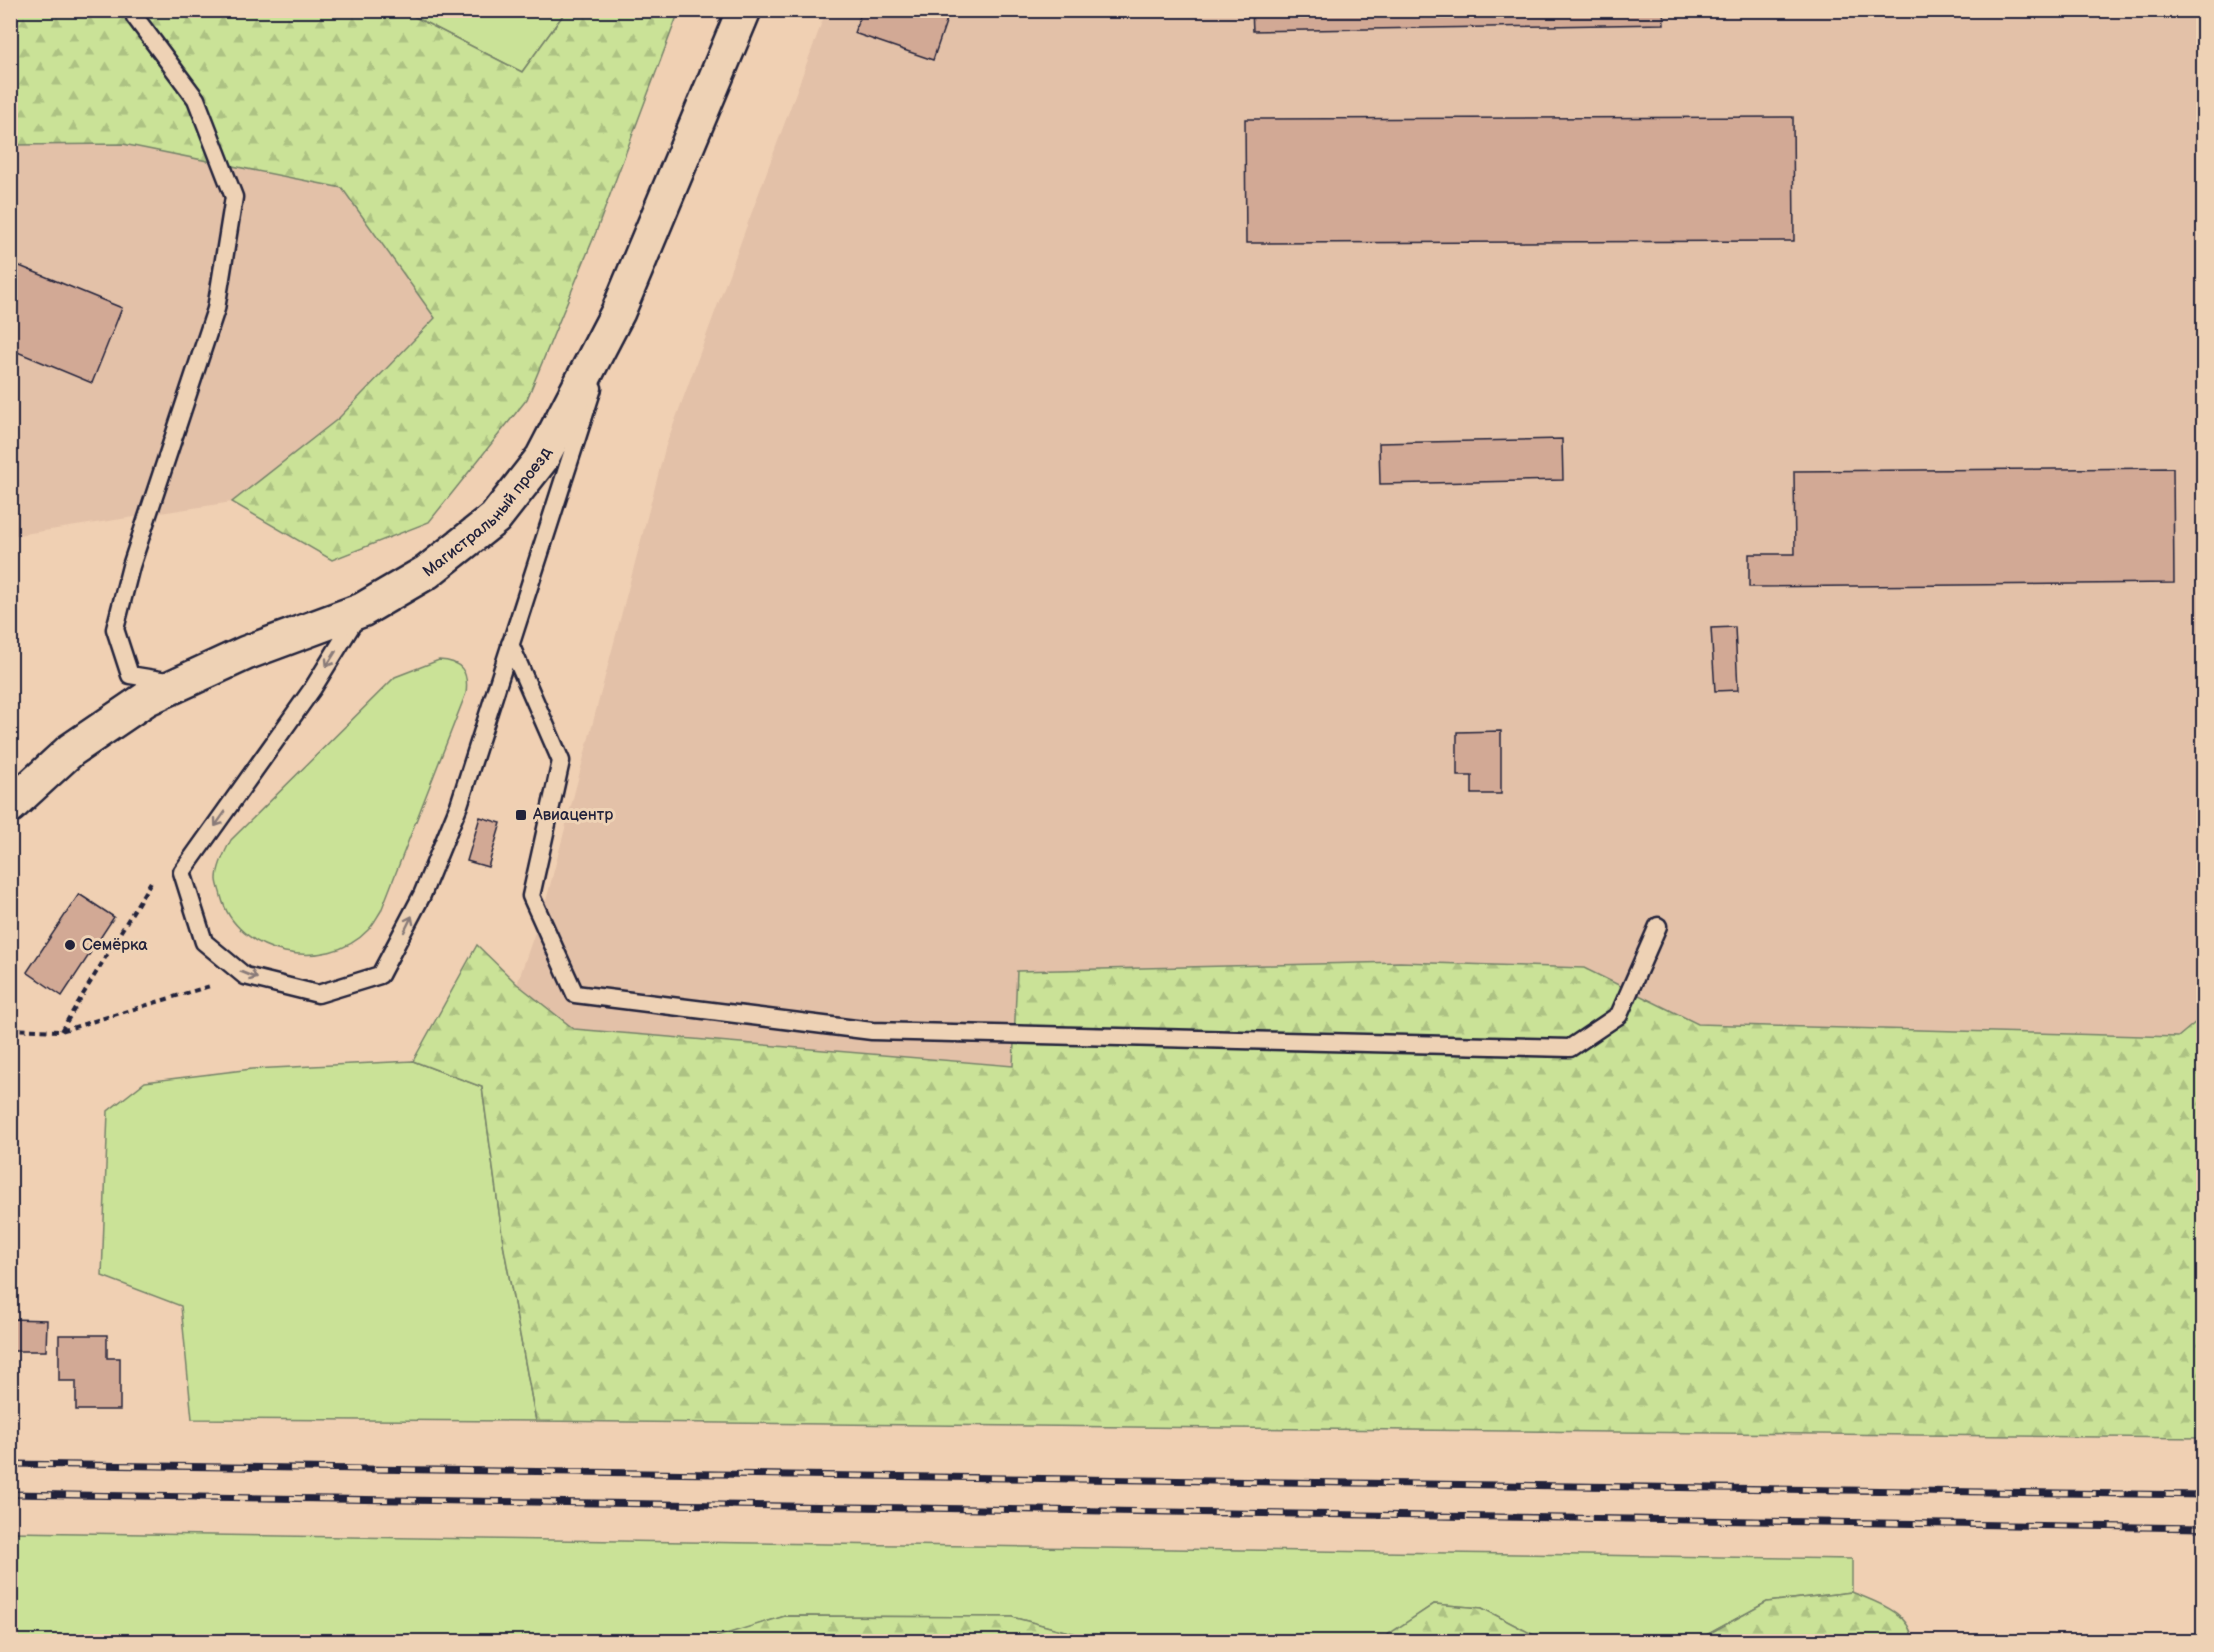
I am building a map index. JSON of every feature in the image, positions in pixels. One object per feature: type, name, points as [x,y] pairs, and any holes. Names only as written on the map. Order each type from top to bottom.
[{"type":"main road","name":"Магистральный проезд","points":[[10,806],[71,750],[146,699],[246,653],[362,610],[427,572],[495,518],[542,458],[618,312],[744,10]]},
{"type":"lane","points":[[135,10],[135,17],[196,99],[234,197],[216,309],[131,566],[116,629],[130,675],[179,683]]},
{"type":"lane","points":[[362,610],[313,688],[182,872],[204,942],[246,976],[318,994],[380,975],[422,895],[459,806],[618,312]]},
{"type":"lane","points":[[510,644],[561,761],[531,896],[575,994],[872,1031],[1570,1048],[1618,1015],[1658,926]]},
{"type":"path","points":[[61,1030],[153,878]]},
{"type":"path","points":[[10,1029],[61,1030],[246,976]]},
{"type":"shaded area","points":[[11,11],[343,188],[435,318],[339,418],[232,502],[11,536]]},
{"type":"shaded area","points":[[826,11],[2203,11],[2203,1437],[368,1419],[547,897],[666,445]]},
{"type":"green space","points":[[10,11],[403,11],[522,72],[566,11],[679,11],[596,232],[527,399],[429,522],[332,560],[232,502],[339,418],[435,318],[342,188],[123,144],[11,145]]},
{"type":"green space","points":[[403,11],[566,11],[522,72]]},
{"type":"green space","points":[[439,660],[453,662],[462,669],[467,685],[466,693],[381,911],[372,926],[351,944],[330,952],[307,954],[285,952],[263,945],[245,933],[230,916],[221,896],[217,874],[231,840],[395,677]]},
{"type":"green space","points":[[477,945],[517,984],[574,1029],[1013,1066],[1017,971],[1400,962],[1584,968],[1698,1024],[2178,1037],[2203,1016],[2203,1438],[536,1421],[504,1249],[482,1087],[413,1061]]},
{"type":"green space","points":[[413,1061],[482,1087],[504,1249],[536,1421],[192,1419],[181,1306],[102,1276],[108,1111],[145,1082],[252,1069]]},
{"type":"green space","points":[[11,1532],[1852,1559],[1852,1592],[1767,1602],[1703,1637],[1683,1642],[1545,1641],[1482,1608],[1434,1604],[1378,1642],[1085,1642],[1079,1635],[1012,1617],[785,1616],[703,1642],[11,1642]]},
{"type":"green space","points":[[1852,1592],[1881,1604],[1899,1615],[1910,1631],[1913,1641],[1683,1641],[1703,1637],[1767,1602]]},
{"type":"green space","points":[[1434,1604],[1482,1608],[1545,1641],[1378,1641]]},
{"type":"green space","points":[[785,1616],[1012,1617],[1080,1635],[1085,1641],[703,1641]]},
{"type":"building","points":[[862,10],[950,10],[933,60],[854,33]]},
{"type":"building","points":[[1252,10],[1663,10],[1664,24],[1253,31]]},
{"type":"building","points":[[1793,117],[1794,241],[1246,243],[1245,119]]},
{"type":"building","points":[[10,262],[122,308],[92,383],[10,349]]},
{"type":"building","points":[[1562,439],[1563,480],[1380,484],[1379,443]]},
{"type":"building","points":[[2173,468],[2174,583],[1749,587],[1749,554],[1795,554],[1794,471]]},
{"type":"building","points":[[1735,627],[1738,690],[1715,691],[1711,628]]},
{"type":"building","points":[[1501,731],[1501,794],[1472,794],[1472,776],[1457,776],[1457,732]]},
{"type":"building","points":[[480,817],[501,823],[488,867],[467,861]]},
{"type":"building","name":"Семёрка","points":[[79,894],[114,917],[62,996],[27,972]]},
{"type":"building","points":[[10,1319],[47,1320],[46,1351],[10,1351]]},
{"type":"building","points":[[59,1335],[107,1335],[107,1358],[120,1358],[120,1410],[76,1410],[76,1381],[59,1381]]},
{"type":"railway","points":[[10,1464],[2204,1495]]},
{"type":"railway","points":[[10,1494],[2204,1528]]},
{"type":"place","name":"Авиацентр","points":[[521,815]]},
{"type":"place","name":"Семёрка","points":[[70,945]]}]
